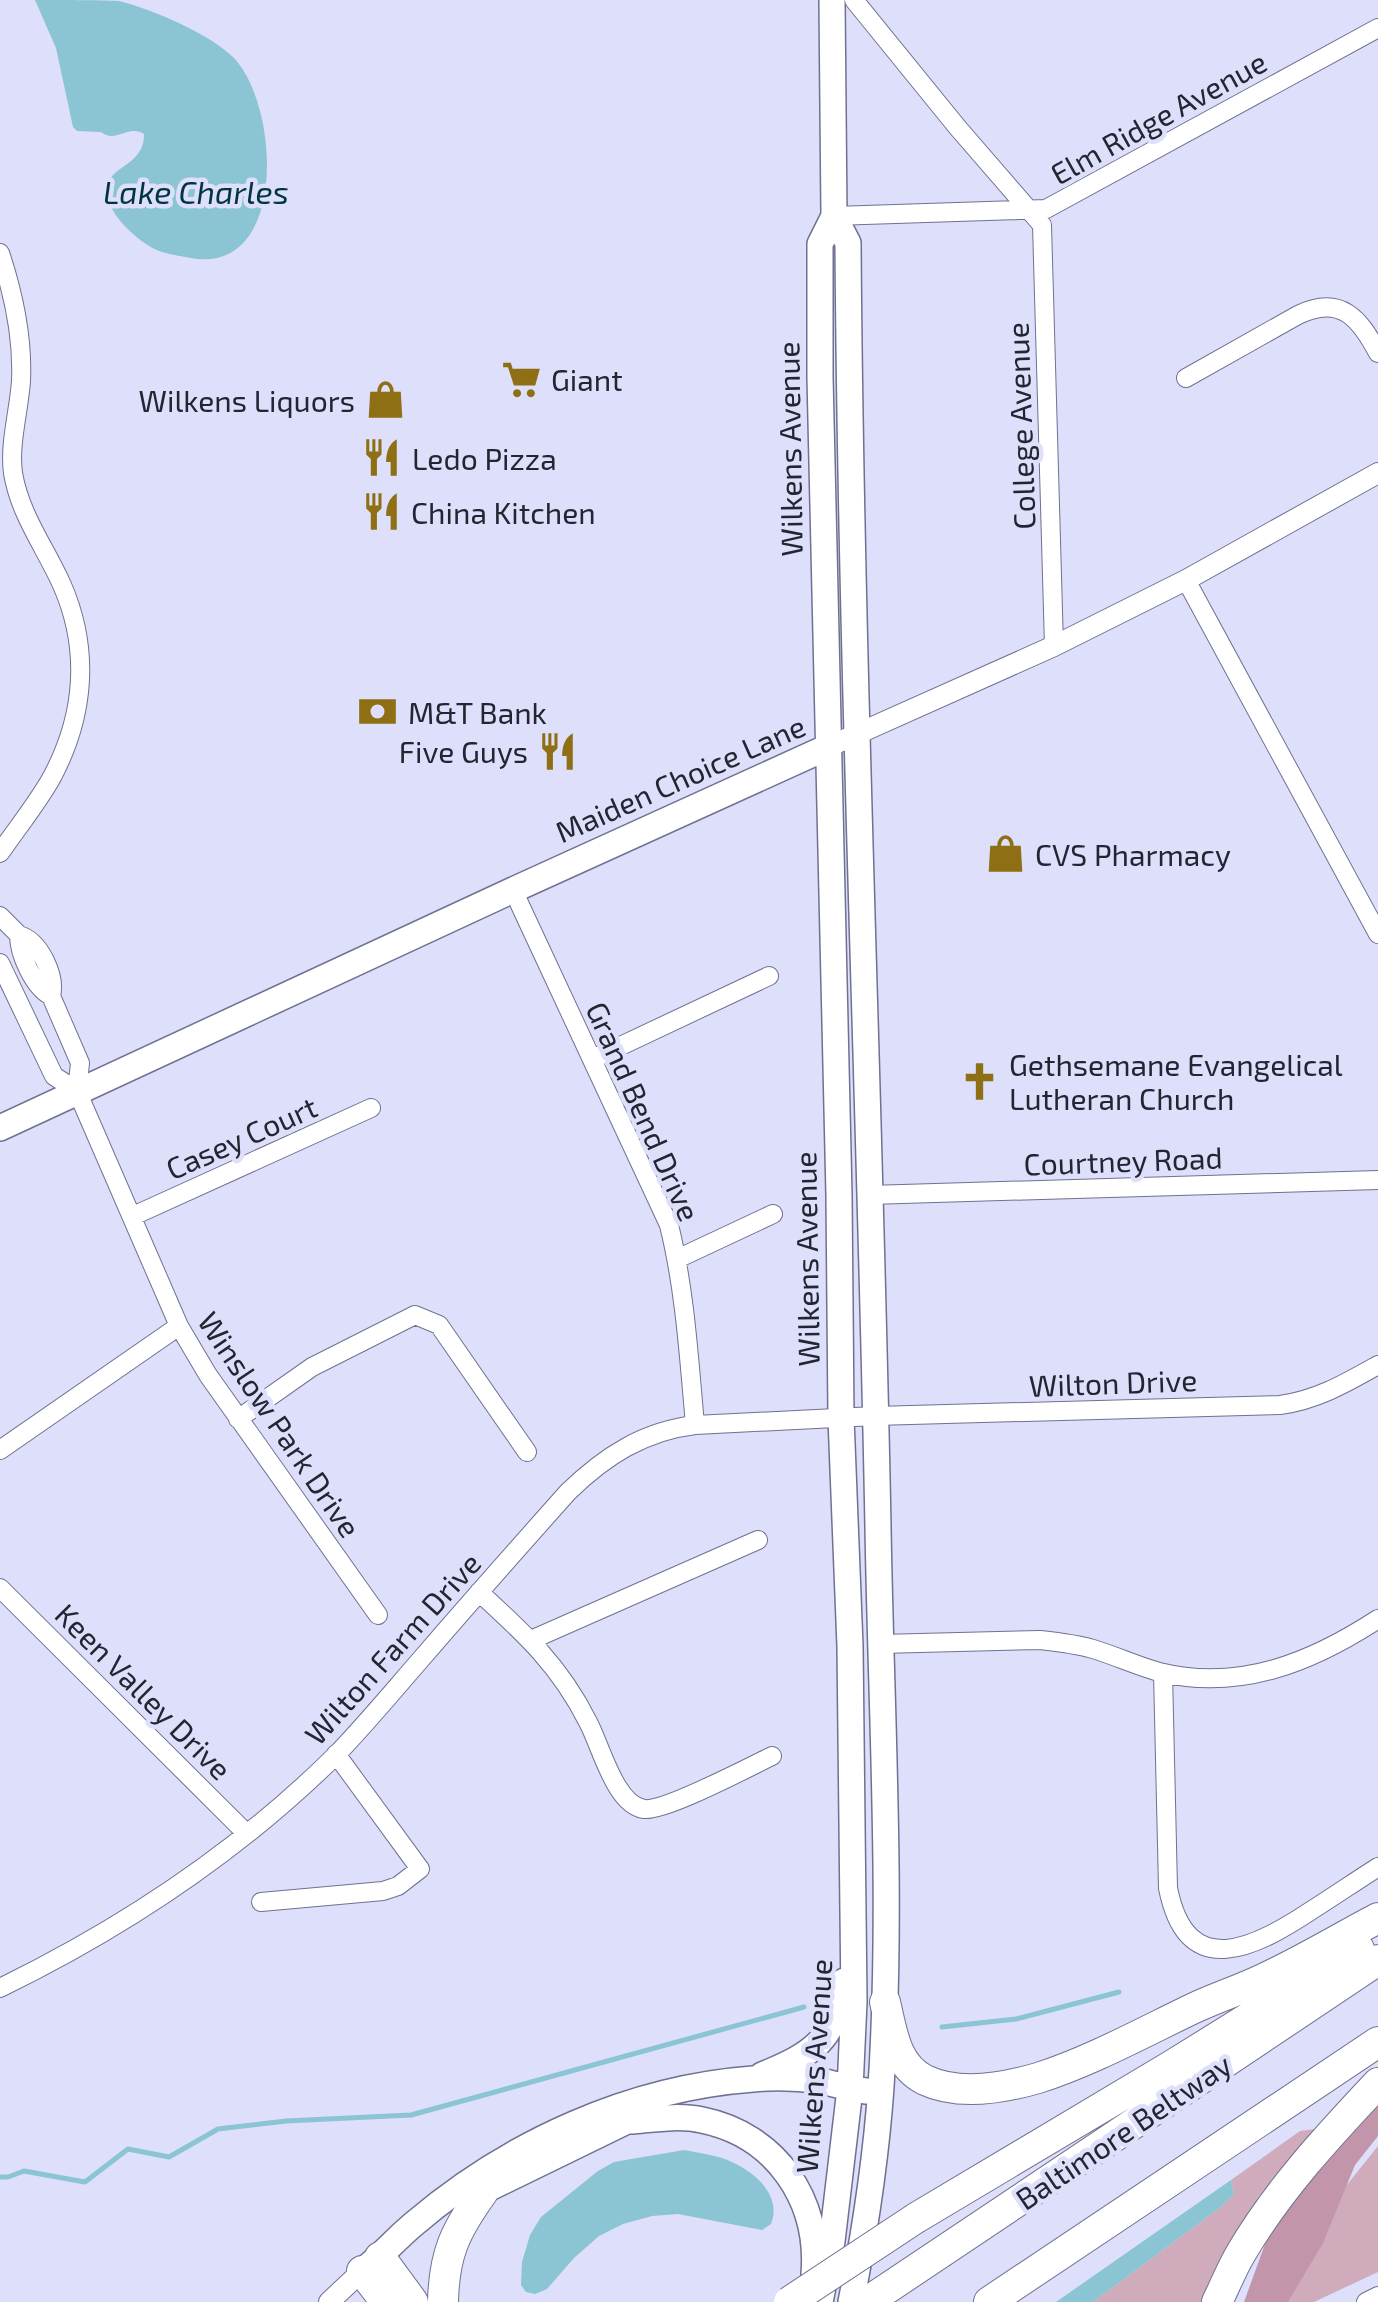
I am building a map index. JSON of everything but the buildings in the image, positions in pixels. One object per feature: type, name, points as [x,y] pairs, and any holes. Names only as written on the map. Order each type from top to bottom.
[{"type":"highway","points":[[885,2002],[897,2050],[914,2073],[958,2090],[996,2087],[1038,2078],[1128,2040],[1264,1979],[1378,1918]]},
{"type":"highway","points":[[789,2302],[916,2218],[1378,1937]]},
{"type":"highway","name":"Baltimore Beltway","points":[[867,2302],[1378,1960]]},
{"type":"highway","points":[[989,2302],[1378,2042]]},
{"type":"highway","points":[[1217,2302],[1262,2219],[1378,2083]]},
{"type":"highway","points":[[442,2302],[451,2246],[462,2221],[483,2192]]},
{"type":"highway","points":[[371,2264],[386,2302]]},
{"type":"highway","points":[[371,2264],[413,2302]]},
{"type":"main road","name":"Wilkens Avenue","points":[[832,0],[834,216],[848,243],[856,735],[885,1886],[880,2092],[852,2302]]},
{"type":"main road","name":"Wilkens Avenue","points":[[820,2302],[832,2241],[850,2090],[854,2002],[850,1646],[820,376],[820,244],[834,216]]},
{"type":"main road","name":"Maiden Choice Lane","points":[[0,1128],[828,747]]},
{"type":"main road","points":[[828,747],[844,790],[851,1059],[867,1093]]},
{"type":"main road","points":[[371,2264],[415,2222],[466,2184],[566,2126],[647,2098],[754,2078],[810,2052],[828,2030],[842,1997],[852,1911]]},
{"type":"main road","points":[[754,2078],[820,2081],[850,2090],[880,2092]]},
{"type":"main road","points":[[371,2264],[423,2233],[462,2201],[627,2122],[686,2102],[755,2095],[816,2096],[850,2090]]},
{"type":"main road","points":[[627,2122],[683,2117],[704,2120],[765,2149],[783,2168],[808,2210],[816,2254],[812,2302]]},
{"type":"street","points":[[854,0],[1028,210]]},
{"type":"street","name":"Elm Ridge Avenue","points":[[834,216],[1046,209],[1378,28]]},
{"type":"street","name":"College Avenue","points":[[1028,210],[1042,225],[1054,646]]},
{"type":"street","points":[[0,253],[10,283],[21,353],[12,470],[28,522],[62,586],[81,652],[74,724],[64,751],[50,779],[0,853]]},
{"type":"street","points":[[1186,378],[1298,316],[1321,308],[1356,318],[1378,353]]},
{"type":"street","name":"Maiden Choice Lane","points":[[828,747],[1054,646],[1186,580],[1378,472]]},
{"type":"street","points":[[1186,580],[1378,934]]},
{"type":"street","name":"Grand Bend Drive","points":[[512,890],[669,1225],[677,1259],[695,1424]]},
{"type":"street","name":"Winslow Park Drive","points":[[0,916],[19,936],[19,948],[37,982],[51,996],[80,1063],[77,1092],[178,1326],[238,1419],[378,1615]]},
{"type":"street","name":"Winslow Park Drive","points":[[0,963],[54,1076],[77,1092]]},
{"type":"street","points":[[592,1060],[769,976]]},
{"type":"street","name":"Casey Court","points":[[133,1216],[371,1108]]},
{"type":"street","name":"Courtney Road","points":[[869,1195],[1378,1180]]},
{"type":"street","points":[[677,1259],[773,1214]]},
{"type":"street","points":[[238,1419],[312,1367],[415,1315],[439,1325],[527,1452]]},
{"type":"street","points":[[0,1450],[178,1326]]},
{"type":"street","name":"Wilton Drive","points":[[842,1418],[1280,1405],[1322,1396],[1378,1365]]},
{"type":"street","name":"Wilton Farm Drive","points":[[0,1988],[132,1916],[248,1834],[336,1754],[568,1492],[606,1458],[668,1428],[842,1418]]},
{"type":"street","points":[[532,1640],[758,1540]]},
{"type":"street","name":"Keen Valley Drive","points":[[0,1588],[248,1834]]},
{"type":"street","points":[[479,1592],[554,1664],[589,1722],[622,1796],[632,1806],[657,1810],[772,1756]]},
{"type":"street","points":[[880,1644],[1053,1641],[1163,1673],[1228,1677],[1276,1670],[1315,1656],[1378,1618]]},
{"type":"street","points":[[1163,1673],[1168,1888],[1172,1908],[1191,1937],[1203,1946],[1218,1949],[1250,1945],[1278,1932],[1378,1867]]},
{"type":"street","points":[[261,1902],[383,1892],[420,1870],[336,1754]]},
{"type":"street","points":[[330,2302],[371,2264]]},
{"type":"street","points":[[1366,2302],[1378,2296]]},
{"type":"shaded area","points":[[1378,2104],[1378,2136],[1355,2165],[1323,2243],[1288,2302],[1244,2302],[1277,2211]]},
{"type":"shaded area","points":[[1315,2129],[1259,2196],[1202,2302],[1093,2302],[1222,2206],[1234,2194],[1231,2180],[1300,2131]]},
{"type":"shaded area","points":[[1378,2146],[1378,2272],[1314,2302],[1282,2302],[1334,2201]]},
{"type":"water","name":"Lake Charles","points":[[35,0],[119,1],[164,16],[234,58],[250,82],[261,114],[266,149],[266,185],[258,218],[243,243],[219,257],[186,257],[153,248],[123,224],[109,202],[107,184],[138,154],[144,134],[133,131],[112,136],[73,127],[56,48]]},
{"type":"water","points":[[684,2150],[726,2160],[758,2179],[773,2204],[771,2224],[762,2230],[678,2214],[623,2224],[599,2236],[547,2289],[535,2294],[526,2292],[521,2285],[522,2262],[530,2235],[541,2217],[614,2162]]},
{"type":"water","points":[[1231,2180],[1234,2194],[1222,2206],[1093,2302],[1056,2302]]},
{"type":"waterway","points":[[942,2027],[1016,2019],[1119,1992]]},
{"type":"waterway","points":[[0,2177],[24,2171],[85,2182],[128,2149],[169,2157],[218,2129],[286,2121],[411,2115],[804,2007]]},
{"type":"place","name":"Giant","points":[[521,379]]},
{"type":"place","name":"Wilkens Liquors","points":[[385,400]]},
{"type":"place","name":"Ledo Pizza","points":[[382,458]]},
{"type":"place","name":"China Kitchen","points":[[381,512]]},
{"type":"place","name":"M&T Bank","points":[[378,712]]},
{"type":"place","name":"Five Guys","points":[[558,751]]},
{"type":"place","name":"CVS Pharmacy","points":[[1005,854]]},
{"type":"place","name":"Gethsemane Evangelical Lutheran Church","points":[[979,1081]]}]
